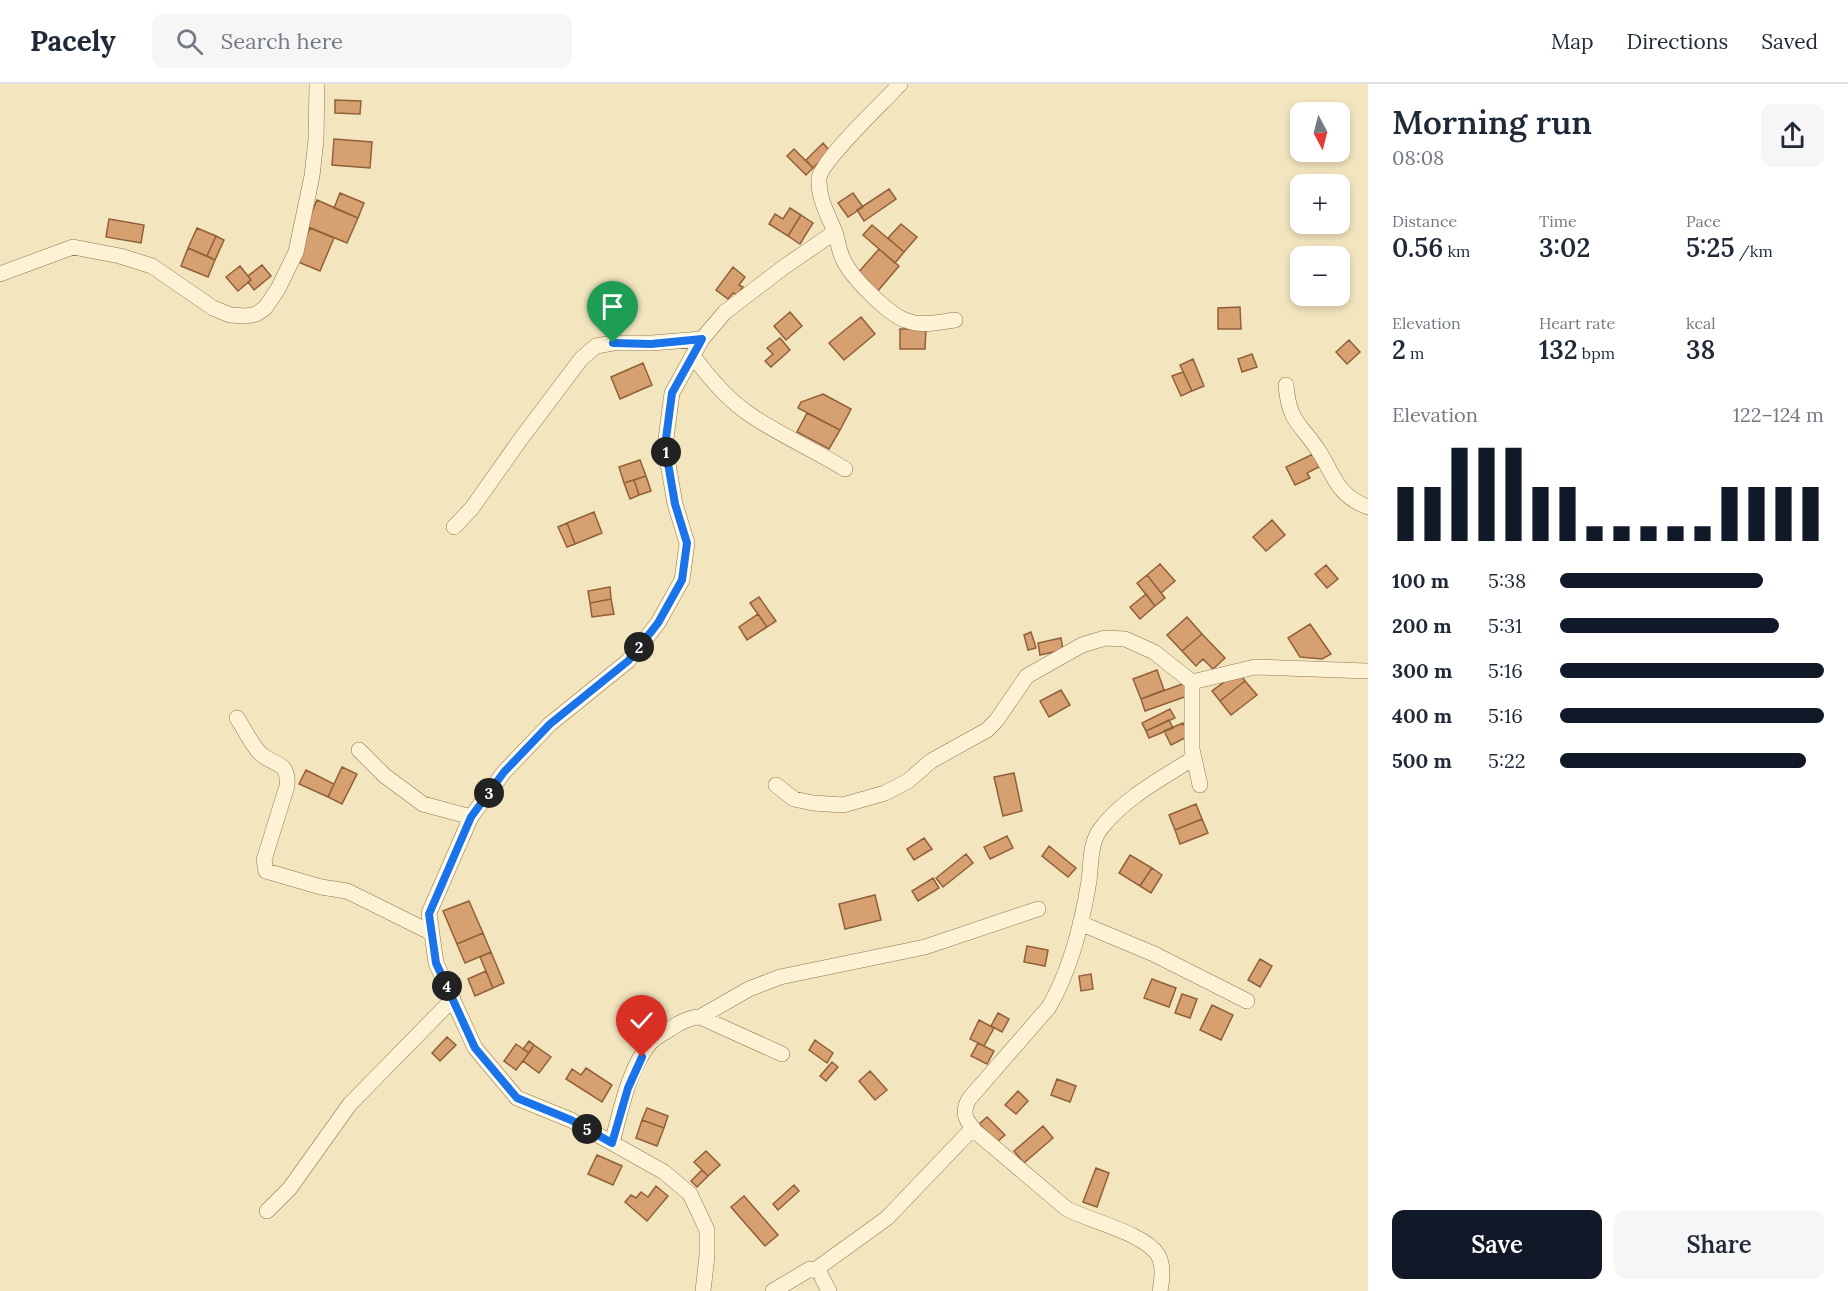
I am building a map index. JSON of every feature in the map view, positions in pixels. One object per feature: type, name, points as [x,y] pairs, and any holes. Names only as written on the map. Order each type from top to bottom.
[{"type":"street","points":[[0,274],[73,247],[120,256],[152,266],[213,308],[230,315],[256,314],[265,308],[278,289],[296,252],[312,176],[316,140],[317,84]]},
{"type":"street","points":[[900,84],[835,152],[819,176],[819,195],[835,232],[843,260],[857,280],[880,303],[904,320],[928,324],[955,320]]},
{"type":"street","points":[[703,1291],[707,1230],[690,1194],[664,1172],[571,1120],[517,1098],[475,1048],[436,963],[429,914],[471,817],[504,772],[550,724],[628,661],[658,623],[682,580],[687,543],[675,504],[665,446],[672,393],[702,339],[725,312],[835,232]]},
{"type":"street","points":[[454,527],[472,508],[582,359],[596,346],[613,343],[651,344],[702,339]]},
{"type":"street","points":[[694,357],[717,385],[750,415],[781,435],[845,469]]},
{"type":"street","points":[[1286,385],[1287,401],[1295,422],[1318,450],[1335,483],[1345,496],[1368,507]]},
{"type":"street","points":[[776,785],[794,799],[813,803],[843,805],[861,802],[885,793],[908,781],[931,761],[987,730],[1028,676],[1082,645],[1106,638],[1125,639],[1154,652],[1192,682]]},
{"type":"street","points":[[1192,682],[1255,667],[1368,671]]},
{"type":"street","points":[[1192,682],[1194,758],[1200,785]]},
{"type":"street","points":[[237,718],[261,754],[284,767],[288,777],[264,860],[266,871],[321,887],[347,891],[432,933]]},
{"type":"street","points":[[359,750],[385,776],[423,804],[471,817]]},
{"type":"street","points":[[1160,1291],[1162,1266],[1158,1256],[1149,1245],[1102,1222],[1067,1209],[973,1128],[966,1120],[964,1113],[966,1105],[1048,1007],[1070,962],[1089,880],[1090,861],[1098,833],[1128,803],[1194,758]]},
{"type":"street","points":[[700,1017],[749,989],[780,977],[925,947],[1038,909]]},
{"type":"street","points":[[1080,923],[1154,954],[1247,1001]]},
{"type":"street","points":[[267,1211],[290,1188],[350,1104],[453,999]]},
{"type":"street","points":[[612,1143],[628,1088],[642,1057],[652,1041],[679,1022],[700,1017],[782,1054]]},
{"type":"street","points":[[773,1291],[806,1271],[815,1270],[887,1218],[973,1128]]},
{"type":"street","points":[[815,1270],[819,1272],[829,1291]]},
{"type":"building","points":[[335,100],[361,101],[360,114],[335,113]]},
{"type":"building","points":[[334,139],[372,142],[370,168],[332,165]]},
{"type":"building","points":[[823,143],[830,151],[813,168],[806,160]]},
{"type":"building","points":[[794,149],[813,168],[806,175],[787,156]]},
{"type":"building","points":[[889,189],[896,199],[864,221],[857,210]]},
{"type":"building","points":[[340,193],[364,203],[358,218],[334,208]]},
{"type":"building","points":[[853,193],[863,207],[848,217],[838,203]]},
{"type":"building","points":[[317,200],[358,218],[347,243],[306,226]]},
{"type":"building","points":[[790,208],[801,215],[788,236],[769,224],[775,214],[783,219]]},
{"type":"building","points":[[801,215],[813,223],[800,244],[788,236]]},
{"type":"building","points":[[109,219],[144,225],[141,243],[106,237]]},
{"type":"building","points":[[901,224],[917,237],[904,252],[888,238]]},
{"type":"building","points":[[872,225],[904,252],[895,263],[863,235]]},
{"type":"building","points":[[197,228],[216,236],[207,256],[188,248]]},
{"type":"building","points":[[310,228],[334,238],[320,271],[296,261]]},
{"type":"building","points":[[216,236],[224,240],[215,260],[207,256]]},
{"type":"building","points":[[188,248],[215,260],[208,277],[181,266]]},
{"type":"building","points":[[879,249],[899,266],[877,292],[857,274]]},
{"type":"building","points":[[262,265],[271,276],[254,290],[248,282],[251,280],[248,276]]},
{"type":"building","points":[[240,266],[251,280],[238,291],[226,277]]},
{"type":"building","points":[[733,267],[745,277],[739,285],[743,287],[737,295],[733,293],[728,299],[716,290]]},
{"type":"building","points":[[1240,307],[1241,329],[1218,329],[1218,308]]},
{"type":"building","points":[[790,312],[802,326],[786,340],[774,326]]},
{"type":"building","points":[[861,317],[875,334],[844,360],[829,343]]},
{"type":"building","points":[[900,329],[926,329],[925,349],[900,349]]},
{"type":"building","points":[[780,338],[790,350],[771,367],[765,361],[773,354],[767,348]]},
{"type":"building","points":[[1349,340],[1360,352],[1347,364],[1336,352]]},
{"type":"building","points":[[1252,354],[1257,367],[1242,372],[1238,359]]},
{"type":"building","points":[[1193,359],[1204,386],[1192,391],[1180,365]]},
{"type":"building","points":[[643,363],[652,385],[620,399],[611,377]]},
{"type":"building","points":[[1183,372],[1192,391],[1181,396],[1172,376]]},
{"type":"building","points":[[823,394],[851,409],[840,430],[798,408],[801,402]]},
{"type":"building","points":[[807,413],[840,430],[829,449],[797,432]]},
{"type":"building","points":[[1313,454],[1319,467],[1307,473],[1310,478],[1295,485],[1286,467]]},
{"type":"building","points":[[640,460],[646,476],[624,483],[619,467]]},
{"type":"building","points":[[646,476],[651,491],[639,495],[634,480]]},
{"type":"building","points":[[634,480],[639,495],[630,499],[624,483]]},
{"type":"building","points":[[594,512],[602,533],[575,544],[567,523]]},
{"type":"building","points":[[1272,520],[1285,535],[1266,551],[1253,537]]},
{"type":"building","points":[[567,523],[575,544],[567,547],[558,527]]},
{"type":"building","points":[[1160,564],[1175,581],[1161,593],[1147,575]]},
{"type":"building","points":[[1326,565],[1338,579],[1327,588],[1315,574]]},
{"type":"building","points":[[1147,575],[1165,598],[1155,606],[1137,583]]},
{"type":"building","points":[[610,587],[611,599],[590,603],[588,591]]},
{"type":"building","points":[[1146,594],[1155,606],[1140,619],[1130,607]]},
{"type":"building","points":[[759,597],[776,621],[767,627],[750,603]]},
{"type":"building","points":[[611,599],[614,614],[592,617],[590,603]]},
{"type":"building","points":[[758,614],[767,627],[747,640],[739,627]]},
{"type":"building","points":[[1187,617],[1202,634],[1182,651],[1167,635]]},
{"type":"building","points":[[1310,624],[1331,654],[1322,659],[1300,657],[1288,638]]},
{"type":"building","points":[[1031,632],[1036,648],[1028,650],[1024,635]]},
{"type":"building","points":[[1202,634],[1225,658],[1213,669],[1203,659],[1196,666],[1182,651]]},
{"type":"building","points":[[1061,638],[1063,650],[1040,655],[1038,643]]},
{"type":"building","points":[[1157,670],[1164,690],[1141,699],[1133,679]]},
{"type":"building","points":[[1238,672],[1245,681],[1220,701],[1212,691]]},
{"type":"building","points":[[1245,681],[1257,695],[1231,715],[1220,701]]},
{"type":"building","points":[[1185,683],[1190,695],[1145,711],[1141,699]]},
{"type":"building","points":[[1061,690],[1070,705],[1049,717],[1040,701]]},
{"type":"building","points":[[1170,709],[1175,718],[1146,731],[1142,723]]},
{"type":"building","points":[[1169,720],[1173,728],[1149,738],[1146,731]]},
{"type":"building","points":[[1183,723],[1189,736],[1171,745],[1164,731]]},
{"type":"building","points":[[342,767],[357,774],[342,804],[328,797]]},
{"type":"building","points":[[306,770],[334,784],[328,797],[299,784]]},
{"type":"building","points":[[1014,773],[1022,811],[1003,816],[994,777]]},
{"type":"building","points":[[1196,804],[1202,819],[1175,830],[1169,815]]},
{"type":"building","points":[[1202,819],[1208,833],[1180,844],[1175,830]]},
{"type":"building","points":[[1007,836],[1013,848],[990,859],[984,847]]},
{"type":"building","points":[[924,838],[932,849],[914,860],[907,849]]},
{"type":"building","points":[[1049,846],[1076,868],[1068,877],[1042,856]]},
{"type":"building","points":[[966,854],[973,863],[943,887],[936,878]]},
{"type":"building","points":[[1130,855],[1152,868],[1140,886],[1119,873]]},
{"type":"building","points":[[1152,868],[1162,875],[1151,893],[1140,886]]},
{"type":"building","points":[[933,878],[939,888],[918,901],[912,891]]},
{"type":"building","points":[[875,895],[881,920],[845,929],[839,904]]},
{"type":"building","points":[[469,901],[483,933],[457,944],[443,911]]},
{"type":"building","points":[[483,933],[491,952],[465,963],[457,944]]},
{"type":"building","points":[[1027,946],[1048,950],[1045,966],[1024,962]]},
{"type":"building","points":[[491,952],[504,983],[493,988],[480,957]]},
{"type":"building","points":[[1260,959],[1272,966],[1260,987],[1248,980]]},
{"type":"building","points":[[486,971],[493,988],[475,996],[468,979]]},
{"type":"building","points":[[1091,974],[1093,989],[1081,991],[1079,976]]},
{"type":"building","points":[[1152,979],[1176,988],[1169,1007],[1144,998]]},
{"type":"building","points":[[1182,994],[1197,999],[1190,1018],[1175,1013]]},
{"type":"building","points":[[1212,1005],[1233,1015],[1221,1040],[1200,1030]]},
{"type":"building","points":[[998,1013],[1009,1019],[1002,1032],[991,1026]]},
{"type":"building","points":[[979,1020],[994,1028],[984,1046],[970,1039]]},
{"type":"building","points":[[447,1037],[456,1045],[440,1061],[432,1053]]},
{"type":"building","points":[[815,1040],[833,1053],[827,1063],[809,1050]]},
{"type":"building","points":[[529,1041],[534,1045],[529,1053],[523,1049]]},
{"type":"building","points":[[978,1043],[994,1051],[987,1064],[971,1056]]},
{"type":"building","points":[[516,1044],[529,1053],[516,1070],[504,1061]]},
{"type":"building","points":[[534,1045],[551,1057],[539,1073],[523,1061]]},
{"type":"building","points":[[832,1062],[838,1067],[826,1081],[820,1076]]},
{"type":"building","points":[[586,1068],[612,1085],[602,1102],[566,1079],[572,1069],[581,1075]]},
{"type":"building","points":[[870,1071],[887,1090],[875,1100],[859,1081]]},
{"type":"building","points":[[1057,1079],[1076,1086],[1070,1102],[1051,1095]]},
{"type":"building","points":[[1018,1091],[1028,1101],[1016,1114],[1005,1105]]},
{"type":"building","points":[[647,1108],[668,1116],[664,1128],[642,1120]]},
{"type":"building","points":[[987,1117],[1005,1135],[997,1142],[979,1124]]},
{"type":"building","points":[[642,1120],[664,1128],[657,1146],[636,1138]]},
{"type":"building","points":[[1043,1126],[1053,1138],[1024,1163],[1014,1151]]},
{"type":"building","points":[[706,1151],[720,1165],[708,1176],[694,1162]]},
{"type":"building","points":[[597,1155],[622,1166],[613,1185],[588,1174]]},
{"type":"building","points":[[1096,1168],[1109,1173],[1097,1207],[1083,1202]]},
{"type":"building","points":[[702,1170],[708,1176],[697,1187],[691,1181]]},
{"type":"building","points":[[794,1185],[799,1191],[778,1210],[773,1204]]},
{"type":"building","points":[[656,1186],[668,1196],[647,1221],[625,1202],[631,1195],[636,1198],[641,1192],[648,1197]]},
{"type":"building","points":[[744,1196],[778,1235],[765,1246],[731,1207]]},
{"type":"route","points":[[613,343],[651,344],[702,339],[672,393],[665,446],[675,504],[687,543],[682,580],[658,623],[628,661],[550,724],[504,772],[471,817],[429,914],[436,963],[475,1048],[517,1098],[571,1120],[612,1143],[628,1088],[642,1057]]}]
